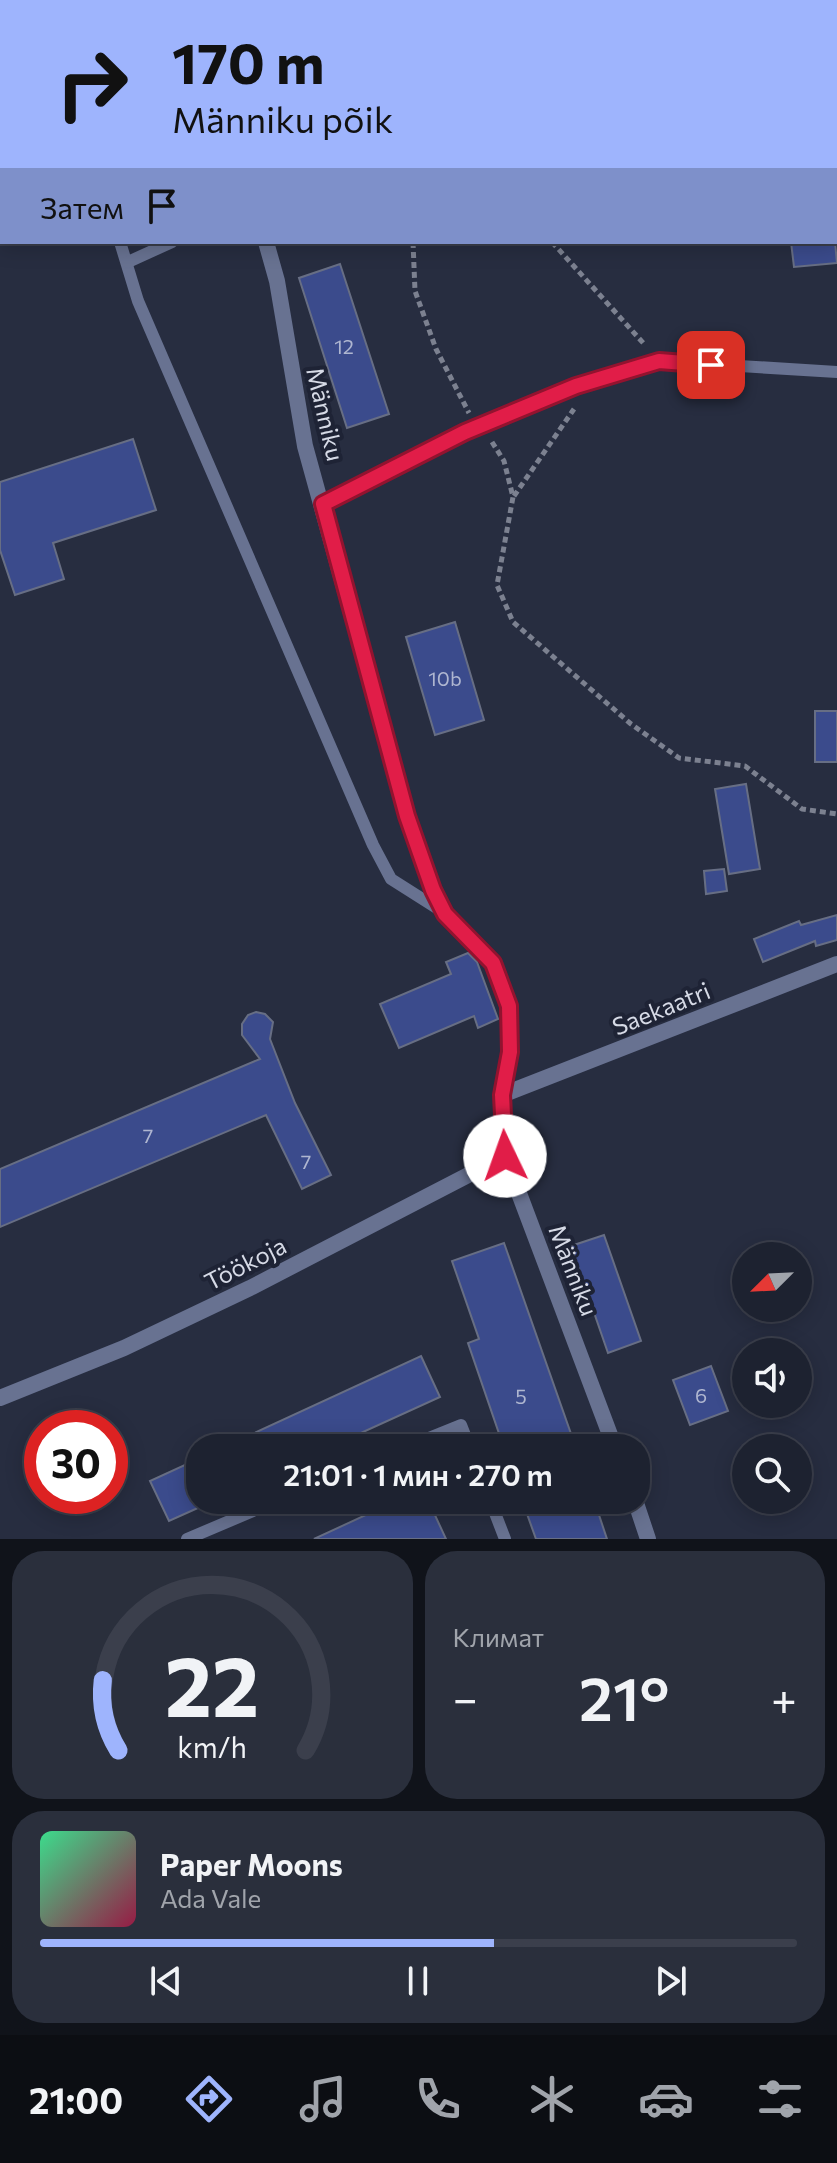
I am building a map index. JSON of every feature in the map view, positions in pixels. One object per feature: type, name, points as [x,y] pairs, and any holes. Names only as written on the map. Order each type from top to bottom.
[{"type":"street","name":"Männiku","points":[[267,244],[277,281],[305,446],[407,816],[433,890],[445,914],[493,963],[509,1006],[510,1052],[502,1095],[505,1156],[610,1434]]},
{"type":"street","name":"Saekaatri","points":[[502,1095],[837,964]]},
{"type":"street","name":"Töökoja","points":[[0,1398],[138,1342],[505,1156]]},
{"type":"street","points":[[640,1514],[648,1539]]},
{"type":"lane","points":[[121,244],[138,301],[373,845],[391,879],[445,914]]},
{"type":"lane","points":[[128,262],[168,244]]},
{"type":"lane","points":[[323,504],[475,428],[576,386],[659,361],[837,372]]},
{"type":"lane","points":[[439,1434],[461,1425],[465,1434]]},
{"type":"lane","points":[[187,1539],[214,1533],[251,1514]]},
{"type":"lane","points":[[495,1514],[505,1539]]},
{"type":"path","points":[[413,244],[415,291],[436,349],[475,428],[490,440],[504,461],[513,497],[497,585],[513,622],[631,724],[679,758],[745,766],[802,809],[837,814]]},
{"type":"path","points":[[554,244],[659,361]]},
{"type":"path","points":[[513,497],[580,404]]},
{"type":"building","points":[[791,244],[835,244],[837,263],[794,267]]},
{"type":"building","points":[[340,264],[389,414],[347,428],[299,278]]},
{"type":"building","points":[[133,439],[156,510],[53,543],[64,579],[15,595],[0,550],[0,482]]},
{"type":"building","points":[[455,622],[484,720],[435,735],[406,637]]},
{"type":"building","points":[[815,711],[837,711],[837,762],[815,762]]},
{"type":"building","points":[[746,784],[760,869],[729,874],[715,789]]},
{"type":"building","points":[[724,869],[727,891],[706,894],[704,871]]},
{"type":"building","points":[[837,915],[837,940],[816,946],[815,941],[763,962],[754,939],[799,921],[801,925]]},
{"type":"building","points":[[468,953],[477,962],[498,1019],[478,1028],[474,1016],[399,1048],[380,1004],[451,974],[446,962]]},
{"type":"building","points":[[256,1012],[265,1014],[273,1022],[270,1039],[295,1103],[331,1175],[302,1189],[266,1115],[0,1227],[0,1169],[260,1059],[242,1035],[242,1024],[248,1015]]},
{"type":"building","points":[[604,1235],[641,1341],[608,1353],[571,1246]]},
{"type":"building","points":[[504,1243],[571,1434],[499,1434],[468,1343],[479,1339],[452,1261]]},
{"type":"building","points":[[421,1356],[440,1397],[359,1434],[252,1434]]},
{"type":"building","points":[[711,1366],[728,1411],[690,1425],[673,1380]]},
{"type":"building","points":[[186,1464],[186,1513],[169,1521],[150,1481]]},
{"type":"building","points":[[368,1514],[434,1514],[446,1539],[314,1539]]},
{"type":"building","points":[[527,1514],[599,1514],[607,1539],[536,1539]]},
{"type":"route","points":[[505,1156],[502,1095],[510,1052],[509,1006],[493,963],[478,944],[445,914],[433,890],[407,816],[323,504],[465,432],[576,386],[659,361],[711,365]]}]
